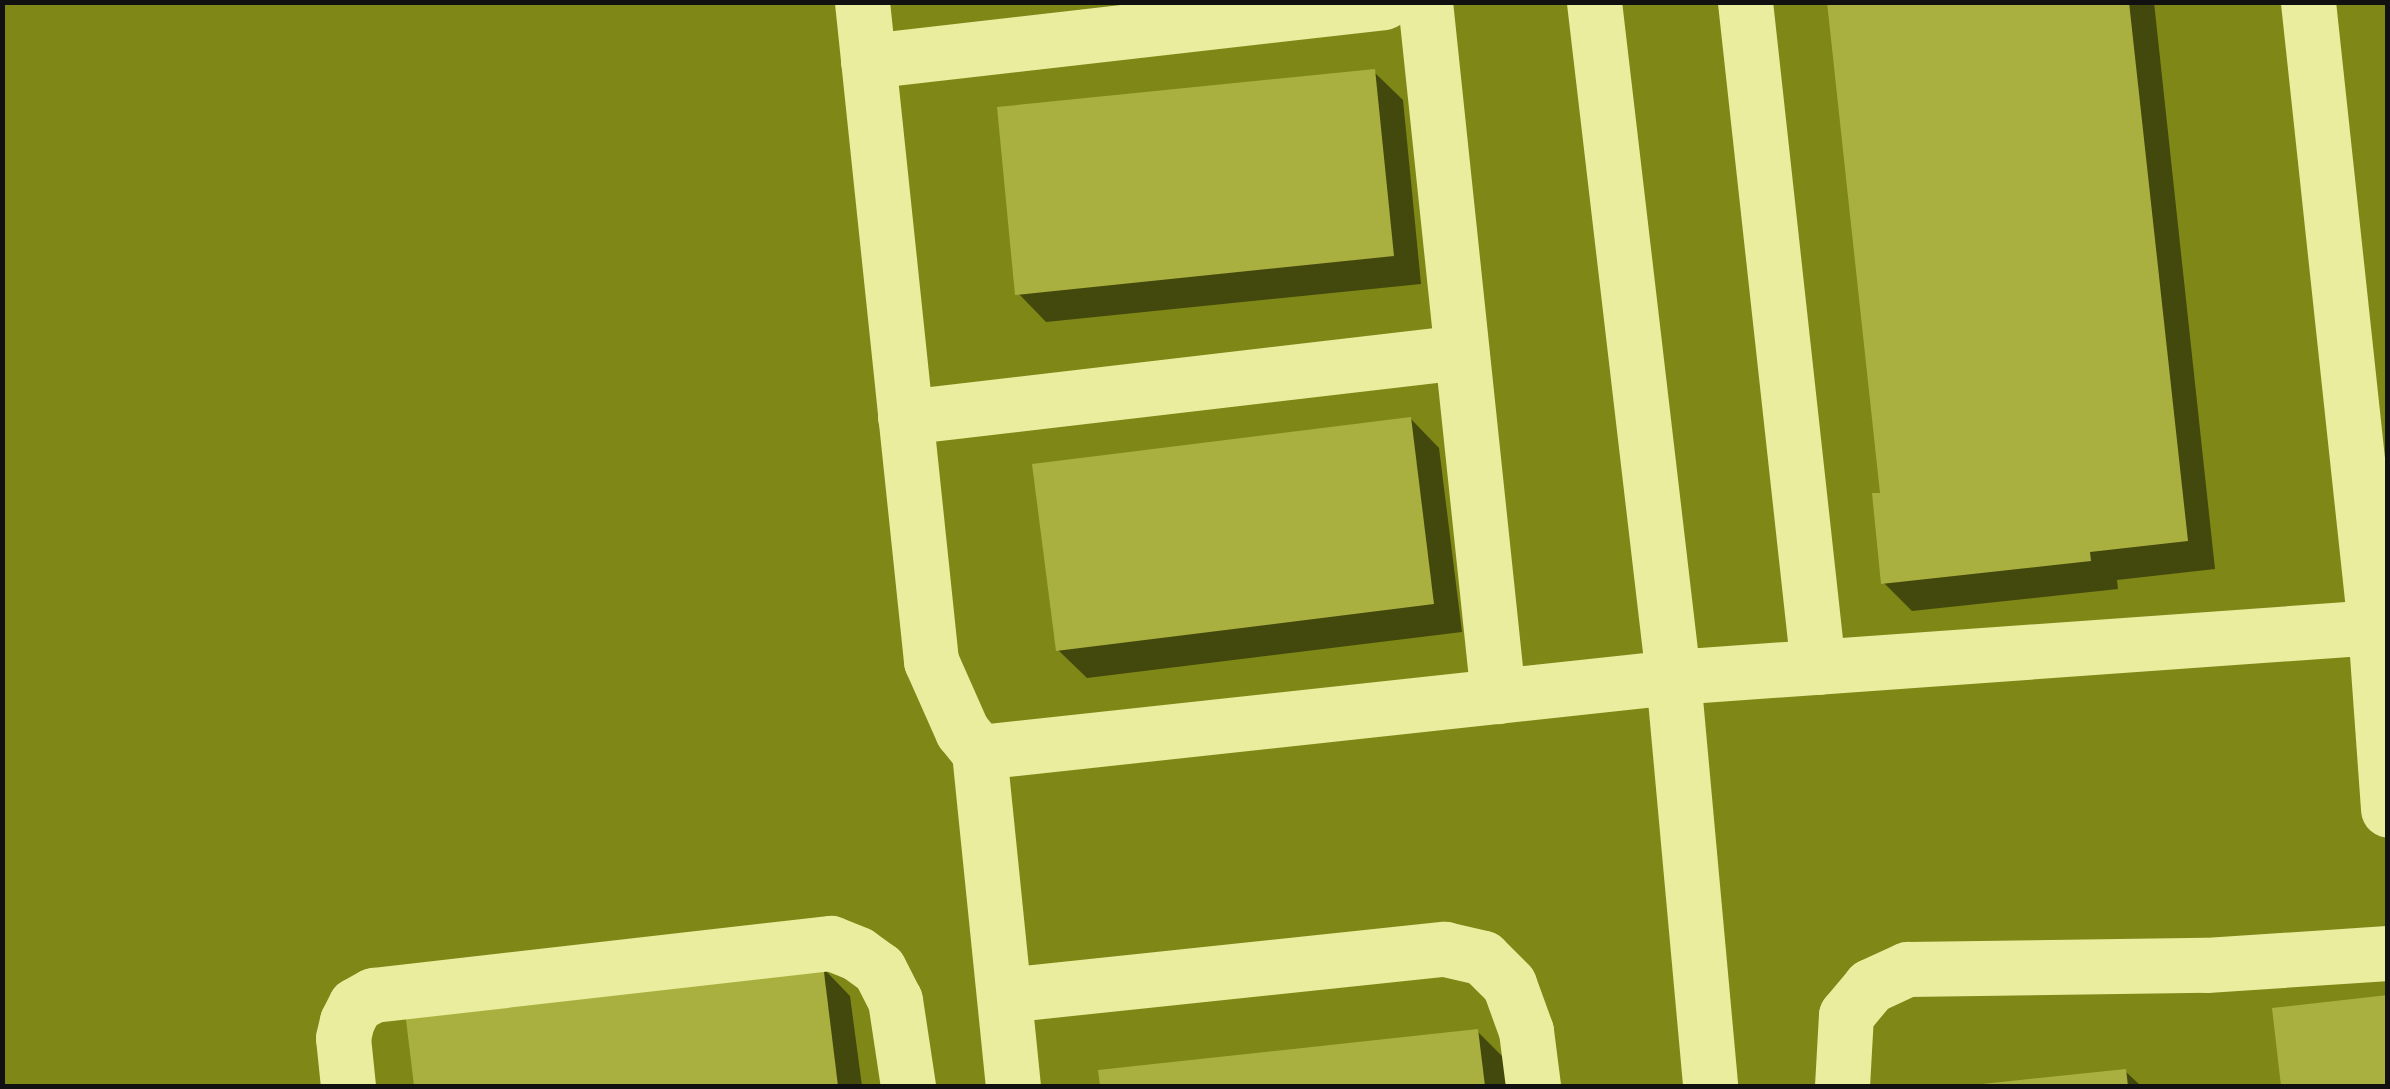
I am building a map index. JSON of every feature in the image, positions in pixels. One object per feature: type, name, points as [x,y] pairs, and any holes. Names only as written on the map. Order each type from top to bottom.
[{"type":"lane","points":[[862,2],[931,660],[962,731],[979,752],[1013,1086]]},
{"type":"lane","points":[[868,61],[1384,2]]},
{"type":"lane","points":[[1424,2],[1498,696]]},
{"type":"lane","points":[[1594,2],[1674,678],[1710,1086]]},
{"type":"lane","points":[[1745,2],[1818,667]]},
{"type":"lane","points":[[2308,2],[2381,627],[2388,810]]},
{"type":"lane","points":[[905,417],[1461,352]]},
{"type":"lane","points":[[979,752],[1674,678],[2381,627]]},
{"type":"lane","points":[[348,1086],[343,1038],[354,1006],[373,996],[816,943],[831,943],[858,954],[879,970],[895,1000],[908,1086]]},
{"type":"lane","points":[[1004,995],[1445,950],[1483,958],[1508,984],[1526,1031],[1533,1086]]},
{"type":"lane","points":[[1842,1086],[1846,1015],[1870,986],[1907,969],[2206,966],[2388,952]]},
{"type":"building","points":[[1827,2],[2129,2],[2188,541],[2090,552],[2091,561],[1881,584],[1872,493],[1880,493]]},
{"type":"building","points":[[1375,69],[1394,256],[1015,295],[997,107]]},
{"type":"building","points":[[1411,417],[1434,604],[1056,651],[1032,464]]},
{"type":"building","points":[[823,964],[838,1086],[414,1086],[404,1003]]},
{"type":"building","points":[[2388,995],[2388,1086],[2281,1086],[2272,1008]]},
{"type":"building","points":[[1478,1029],[1485,1086],[1100,1086],[1098,1070]]},
{"type":"building","points":[[2126,1069],[2128,1086],[1982,1084]]}]
